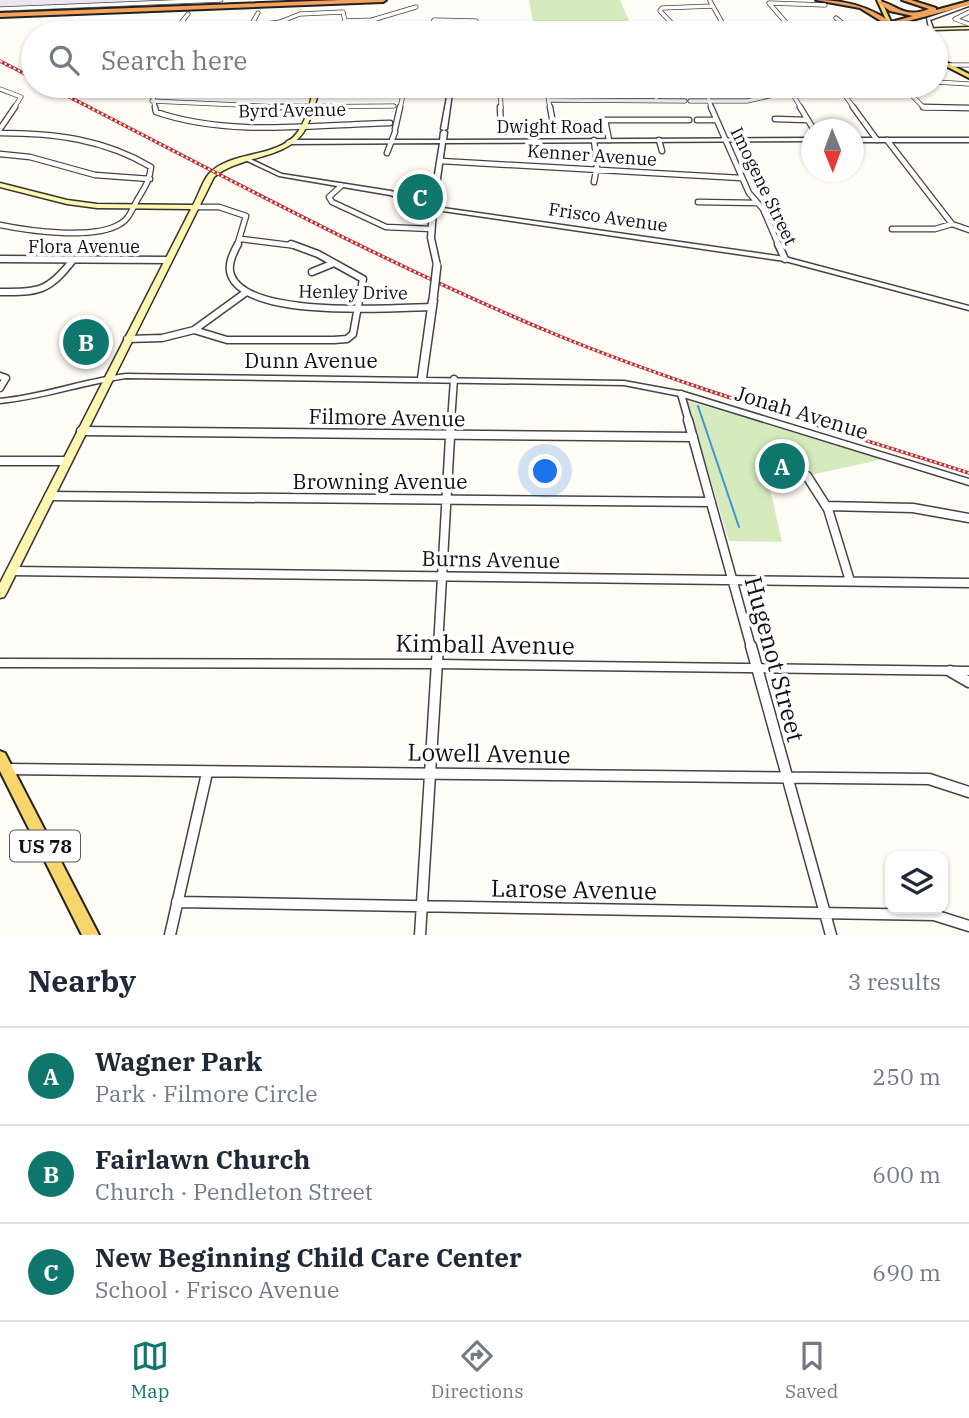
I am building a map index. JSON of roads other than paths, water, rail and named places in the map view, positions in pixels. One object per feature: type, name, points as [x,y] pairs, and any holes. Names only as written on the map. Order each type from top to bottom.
[{"type":"highway","points":[[0,12],[311,0]]},
{"type":"highway","points":[[0,12],[383,0]]},
{"type":"highway","points":[[880,1],[886,8],[906,13],[925,13],[934,9],[905,0]]},
{"type":"highway","points":[[822,3],[870,10],[885,21]]},
{"type":"highway","points":[[901,21],[969,4]]},
{"type":"main road","points":[[880,1],[888,21]]},
{"type":"main road","points":[[948,27],[969,26]]},
{"type":"main road","points":[[948,66],[969,76]]},
{"type":"main road","points":[[0,594],[127,339],[216,172],[244,158],[289,142],[303,125],[314,98]]},
{"type":"main road","points":[[0,185],[67,202],[195,207]]},
{"type":"main road","name":"US 78","points":[[3,763],[91,935]]},
{"type":"street","points":[[0,12],[221,0]]},
{"type":"street","points":[[710,1],[721,21]]},
{"type":"street","points":[[785,21],[769,2],[822,3]]},
{"type":"street","points":[[927,21],[969,4]]},
{"type":"street","points":[[670,21],[660,11],[662,8],[713,6]]},
{"type":"street","points":[[358,21],[372,20],[416,7]]},
{"type":"street","points":[[287,12],[343,12],[345,21]]},
{"type":"street","points":[[969,12],[955,19],[969,26]]},
{"type":"street","points":[[253,21],[258,13]]},
{"type":"street","points":[[182,21],[188,14]]},
{"type":"street","points":[[282,21],[300,14]]},
{"type":"street","points":[[434,21],[476,21]]},
{"type":"street","points":[[948,65],[969,65]]},
{"type":"street","points":[[948,82],[969,83]]},
{"type":"street","points":[[0,89],[14,92],[21,97],[1,127],[102,144],[151,167],[150,180],[122,223],[103,230],[29,230],[0,225]]},
{"type":"street","points":[[152,98],[152,101],[310,108],[394,106]]},
{"type":"street","points":[[387,153],[393,141],[402,98]]},
{"type":"street","points":[[422,378],[437,265],[432,229],[433,208],[450,98]]},
{"type":"street","points":[[500,98],[501,140]]},
{"type":"street","name":"Imogene Street","points":[[708,98],[723,140],[741,178],[757,203],[785,259]]},
{"type":"street","points":[[555,140],[551,100],[747,101],[764,98]]},
{"type":"street","points":[[795,98],[807,119]]},
{"type":"street","points":[[847,98],[877,140]]},
{"type":"street","points":[[913,98],[924,108],[969,108]]},
{"type":"street","name":"Byrd Avenue","points":[[152,101],[155,110],[167,116],[219,124],[390,123]]},
{"type":"street","points":[[962,101],[969,108]]},
{"type":"street","points":[[775,119],[801,120]]},
{"type":"street","points":[[609,140],[605,120],[689,120]]},
{"type":"street","points":[[697,120],[716,120]]},
{"type":"street","points":[[594,140],[597,169],[594,181]]},
{"type":"street","points":[[659,140],[662,151]]},
{"type":"street","name":"Dwight Road","points":[[289,142],[801,140]]},
{"type":"street","points":[[864,140],[969,140]]},
{"type":"street","points":[[887,140],[952,224],[969,230]]},
{"type":"street","points":[[0,153],[95,175],[150,180]]},
{"type":"street","name":"Frisco Avenue","points":[[244,158],[281,175],[391,194],[433,208],[785,259],[969,308]]},
{"type":"street","name":"Kenner Avenue","points":[[441,161],[741,178]]},
{"type":"street","points":[[341,186],[329,197],[332,202],[386,227],[432,229]]},
{"type":"street","points":[[698,201],[732,205],[757,203]]},
{"type":"street","points":[[127,339],[162,338],[194,330],[245,293],[235,285],[230,275],[230,264],[247,225],[246,216],[219,207],[195,207]]},
{"type":"street","points":[[892,229],[934,229],[952,224]]},
{"type":"street","points":[[194,330],[228,340],[346,339],[353,334],[363,279],[293,242],[278,239],[241,239]]},
{"type":"street","name":"Flora Avenue","points":[[0,259],[168,260]]},
{"type":"street","points":[[0,292],[46,290],[53,286],[73,260]]},
{"type":"street","points":[[312,272],[334,263]]},
{"type":"street","name":"Henley Drive","points":[[245,293],[299,306],[433,304]]},
{"type":"street","points":[[0,376],[6,377],[0,388]]},
{"type":"street","name":"Dunn Avenue","points":[[0,401],[47,396],[109,377],[422,378],[624,383]]},
{"type":"street","points":[[420,935],[454,379]]},
{"type":"street","name":"Jonah Avenue","points":[[624,383],[681,394],[969,481]]},
{"type":"street","name":"Hugenot Street","points":[[681,394],[831,935]]},
{"type":"street","name":"Filmore Avenue","points":[[81,431],[692,438]]},
{"type":"street","points":[[0,461],[66,461]]},
{"type":"street","points":[[807,476],[815,484],[826,506],[850,581]]},
{"type":"street","name":"Browning Avenue","points":[[49,496],[711,502]]},
{"type":"street","points":[[826,506],[913,508],[969,518]]},
{"type":"street","name":"Burns Avenue","points":[[12,571],[969,583]]},
{"type":"street","name":"Kimball Avenue","points":[[0,663],[436,664],[969,671]]},
{"type":"street","points":[[950,671],[969,682]]},
{"type":"street","name":"Lowell Avenue","points":[[3,763],[207,773],[929,779],[969,792]]},
{"type":"street","points":[[170,935],[207,773]]},
{"type":"street","name":"Larose Avenue","points":[[177,902],[934,915],[969,926]]},
{"type":"waterway","points":[[698,406],[739,527]]},
{"type":"railway","points":[[0,61],[21,72]]},
{"type":"railway","points":[[71,98],[360,246],[552,333],[707,390],[969,473]]},
{"type":"place","name":"New Beginning Child Care Center","points":[[420,197]]},
{"type":"place","name":"Fairlawn Church","points":[[86,342]]},
{"type":"place","name":"Wagner Park","points":[[782,466]]}]
